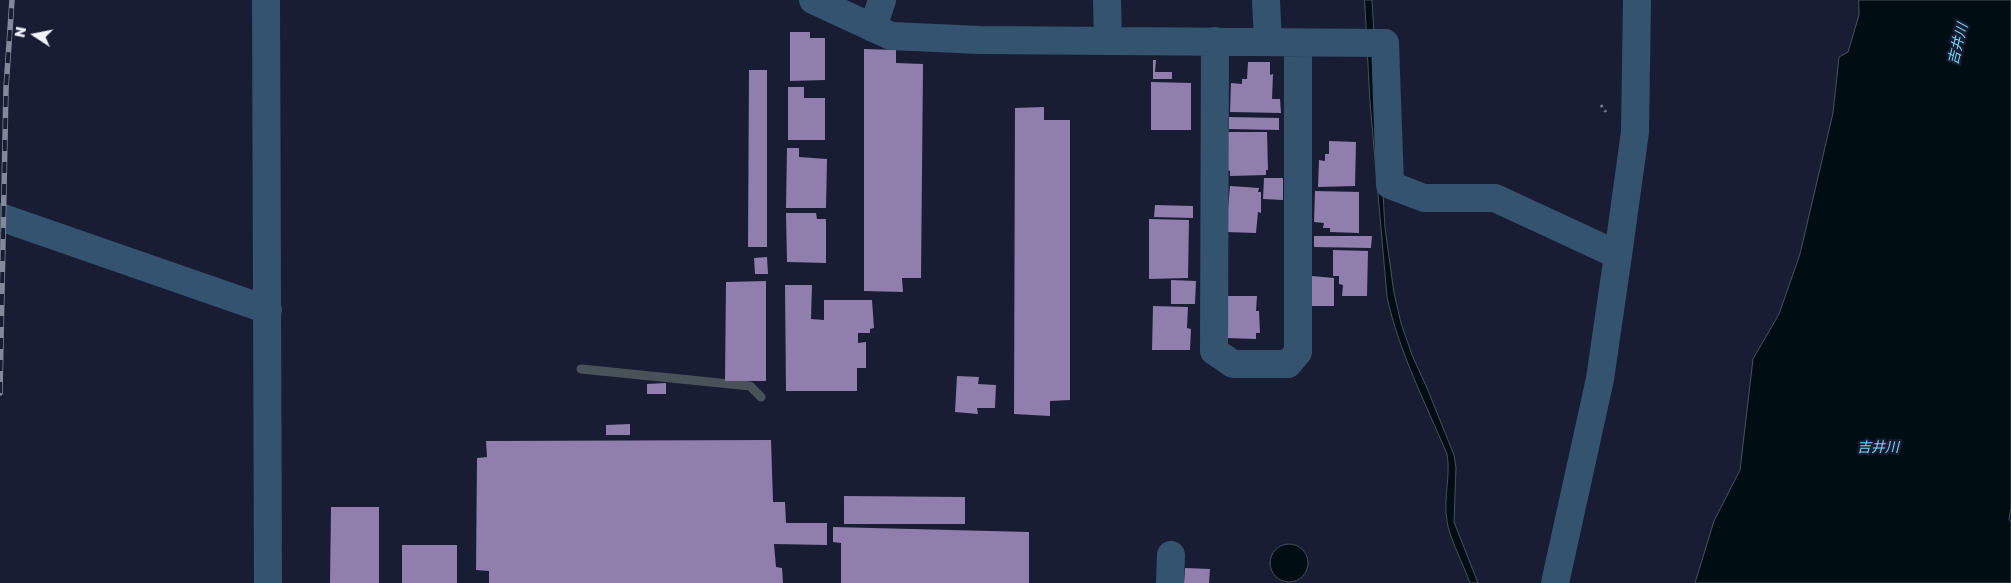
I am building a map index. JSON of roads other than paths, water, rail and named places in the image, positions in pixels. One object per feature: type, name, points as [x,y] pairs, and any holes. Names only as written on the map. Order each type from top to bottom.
[{"type":"street","points":[[266,0],[268,583]]},
{"type":"street","points":[[813,0],[890,36],[980,40],[1385,43],[1390,185],[1424,198],[1495,198],[1618,255]]},
{"type":"street","points":[[874,28],[882,0]]},
{"type":"street","points":[[1107,0],[1108,40]]},
{"type":"street","points":[[1266,0],[1268,42]]},
{"type":"street","points":[[1556,583],[1600,379],[1618,255],[1635,132],[1637,0]]},
{"type":"street","points":[[1215,41],[1214,351],[1233,364],[1288,364],[1298,352],[1298,42]]},
{"type":"street","points":[[0,216],[268,310]]},
{"type":"street","points":[[1170,583],[1171,555]]},
{"type":"water","points":[[1365,0],[1372,0],[1385,228],[1394,293],[1401,323],[1412,355],[1454,455],[1456,468],[1454,522],[1478,583],[1470,583],[1448,528],[1446,512],[1447,454],[1405,357],[1387,297],[1370,102]]},
{"type":"water","name":"吉井川","points":[[1859,0],[2011,0],[2011,508],[2009,519],[2011,523],[2011,583],[1695,583],[1714,521],[1740,470],[1753,359],[1779,314],[1800,254],[1833,113],[1839,57],[1848,52],[1859,15]]},
{"type":"water","points":[[1289,544],[1303,549],[1308,563],[1303,577],[1289,582],[1275,577],[1270,563],[1275,549]]},
{"type":"waterway","points":[[581,369],[750,386],[761,397]]},
{"type":"railway","points":[[0,393],[6,88],[12,0]]}]
